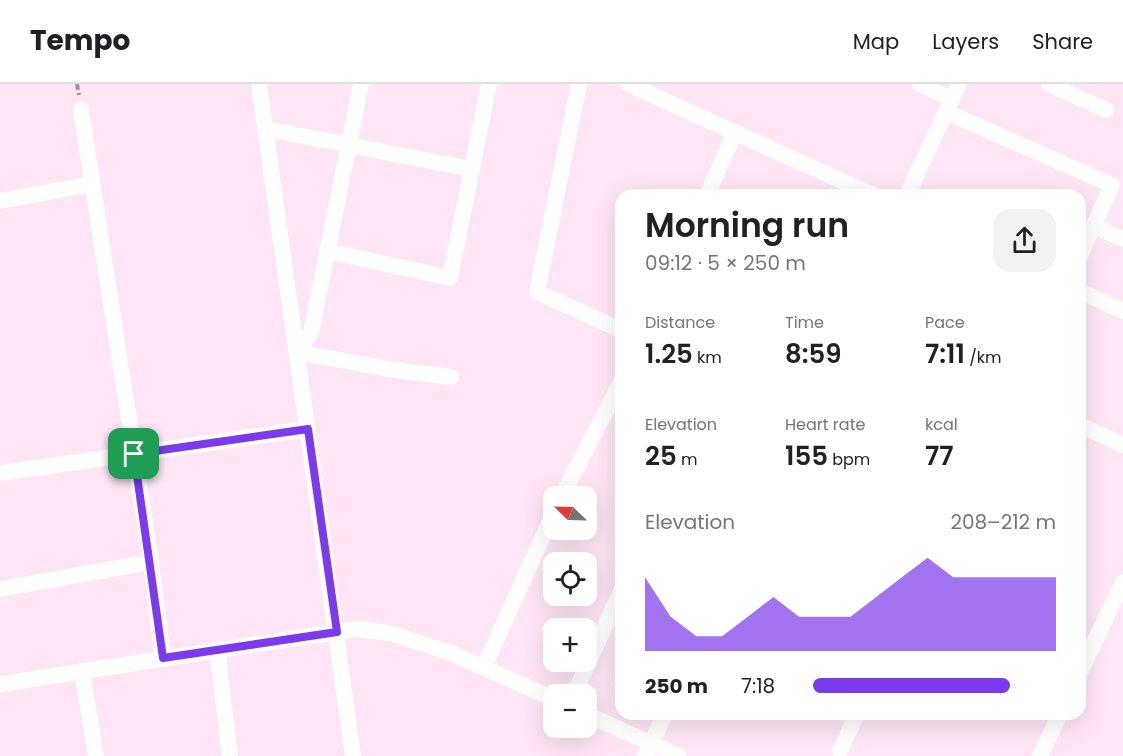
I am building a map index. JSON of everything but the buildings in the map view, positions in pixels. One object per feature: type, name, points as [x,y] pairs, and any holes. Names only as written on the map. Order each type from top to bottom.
[{"type":"street","points":[[259,84],[353,756]]},
{"type":"street","points":[[297,352],[311,333],[361,84]]},
{"type":"street","points":[[327,251],[450,278],[489,84]]},
{"type":"street","points":[[579,84],[537,292],[615,327]]},
{"type":"street","points":[[628,84],[860,189]]},
{"type":"street","points":[[920,84],[952,98],[1112,185],[1086,243]]},
{"type":"street","points":[[1049,84],[1106,110]]},
{"type":"street","points":[[910,189],[952,98]]},
{"type":"street","points":[[81,110],[151,562],[163,658]]},
{"type":"street","points":[[266,129],[472,169]]},
{"type":"street","points":[[710,189],[735,132]]},
{"type":"street","points":[[0,201],[92,184]]},
{"type":"street","points":[[1094,226],[1123,239]]},
{"type":"street","points":[[1086,294],[1123,311]]},
{"type":"street","points":[[297,352],[394,370],[451,377]]},
{"type":"street","points":[[566,486],[615,393]]},
{"type":"street","points":[[1086,428],[1123,445]]},
{"type":"street","points":[[0,473],[308,429]]},
{"type":"street","points":[[484,667],[543,536]]},
{"type":"street","points":[[1,589],[151,562]]},
{"type":"street","points":[[1086,659],[1123,582]]},
{"type":"street","points":[[579,684],[615,604]]},
{"type":"street","points":[[0,684],[356,629],[390,633],[451,653],[543,694]]},
{"type":"street","points":[[217,650],[230,756]]},
{"type":"street","points":[[82,671],[96,756]]},
{"type":"street","points":[[597,720],[648,750],[679,756]]},
{"type":"street","points":[[648,750],[662,720]]},
{"type":"street","points":[[840,751],[854,720]]},
{"type":"street","points":[[1040,756],[1057,720]]},
{"type":"route","points":[[308,429],[337,632],[163,658],[134,454],[308,429]]}]
